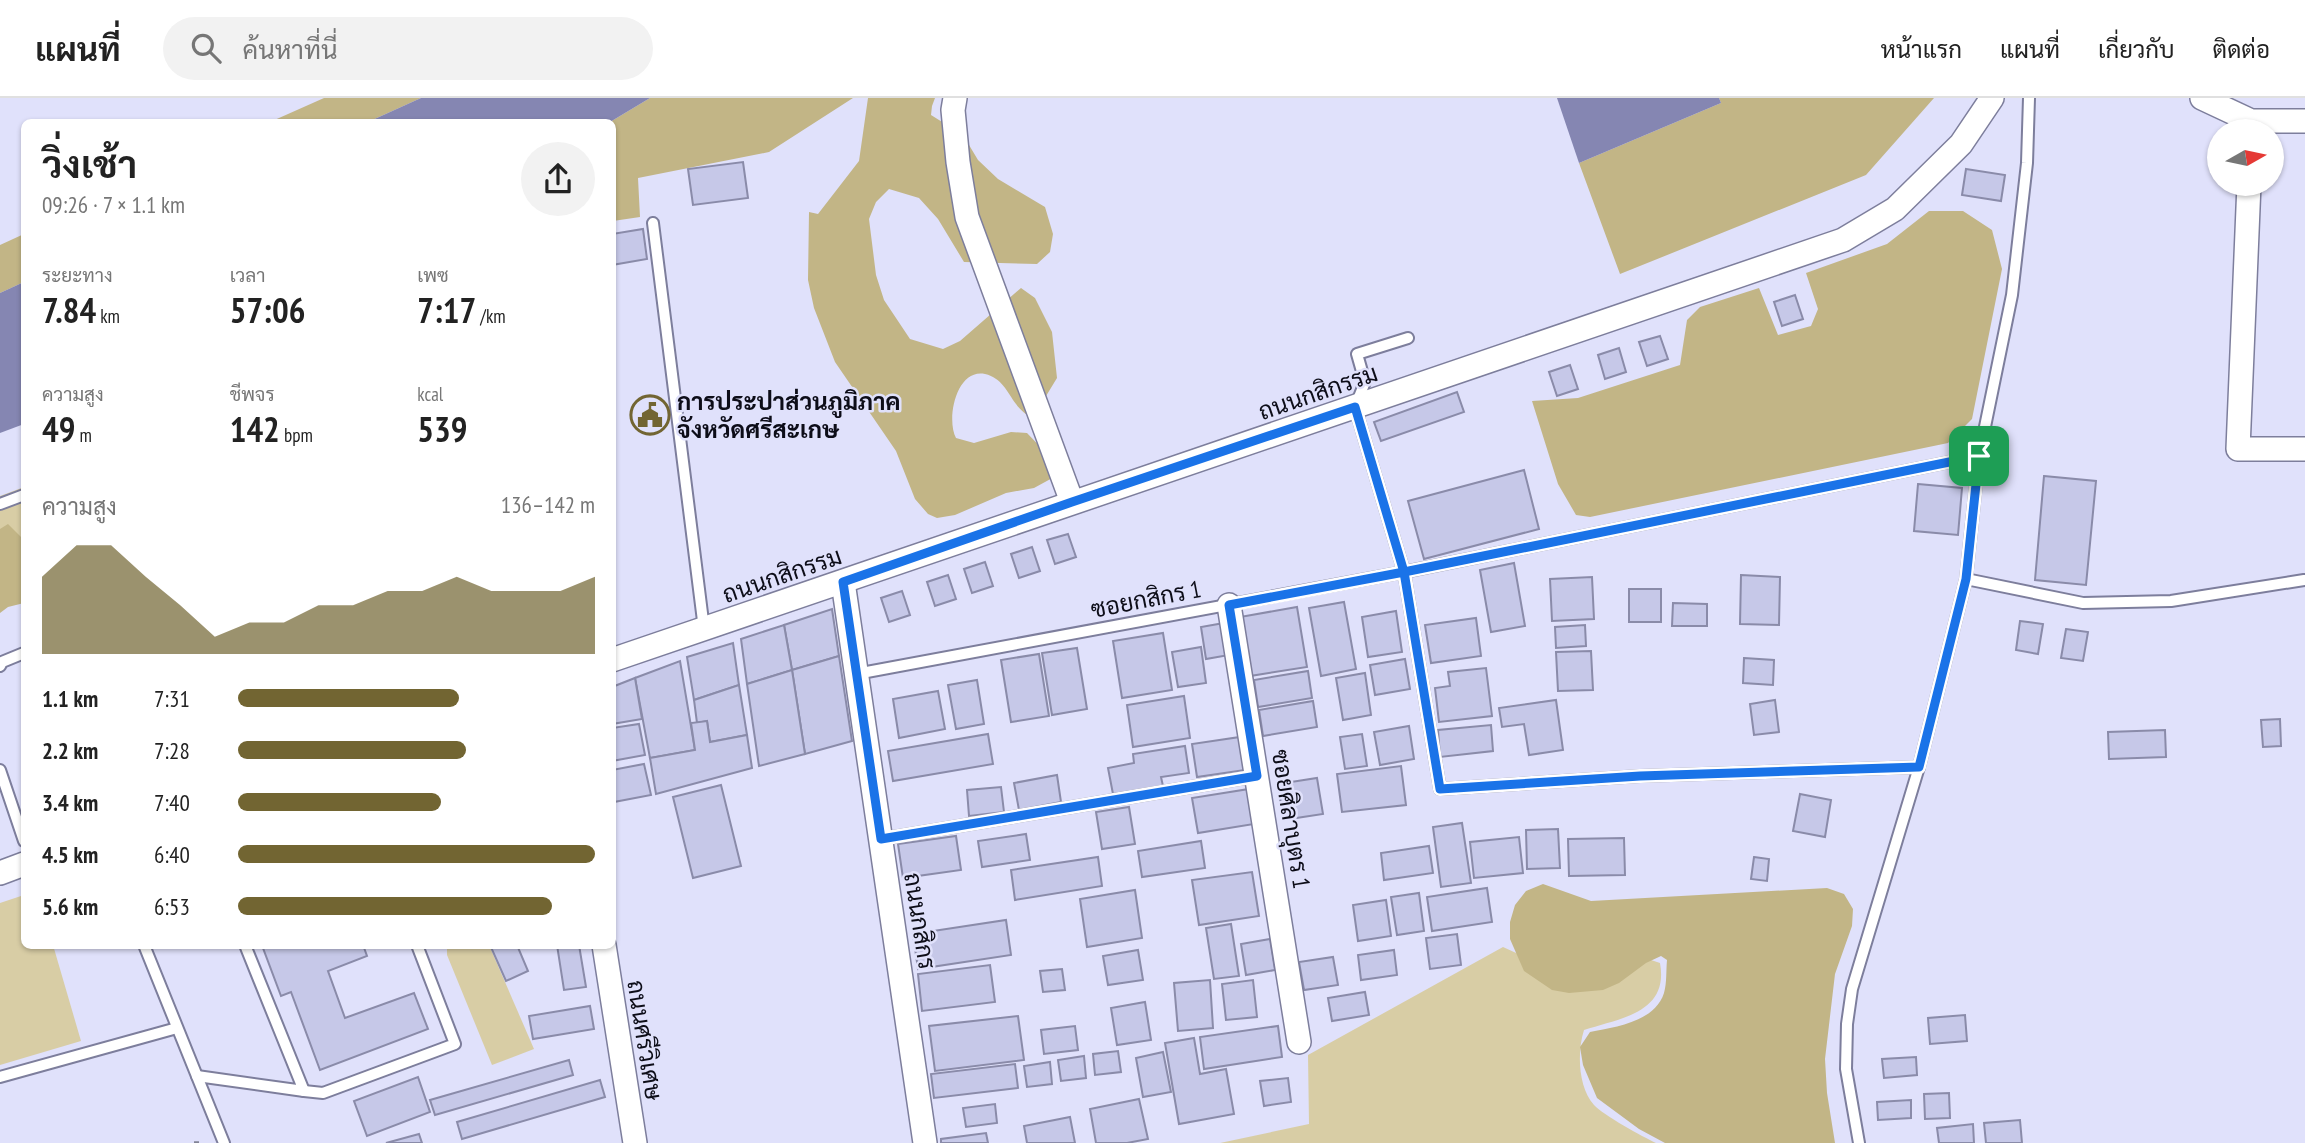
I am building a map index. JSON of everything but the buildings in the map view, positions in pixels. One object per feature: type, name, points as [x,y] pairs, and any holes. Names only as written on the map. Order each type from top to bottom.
[{"type":"street","points":[[955,98],[953,110],[958,162],[967,217],[1072,502]]},
{"type":"street","name":"ถนนกสิกรรม","points":[[616,659],[1843,240],[1895,209],[1961,144],[1992,98]]},
{"type":"street","points":[[2202,98],[2239,119]]},
{"type":"street","points":[[2284,123],[2305,121]]},
{"type":"street","points":[[2249,196],[2238,449],[2305,449]]},
{"type":"street","name":"ถนนกสิกร","points":[[843,582],[925,1143]]},
{"type":"street","name":"ซอยศิลาบุตร 1","points":[[1229,605],[1299,1042]]},
{"type":"street","points":[[0,873],[21,865]]},
{"type":"street","name":"ถนนศรีวิเศษ","points":[[605,949],[635,1143]]},
{"type":"lane","points":[[1859,1143],[1846,1069],[1847,1024],[1852,989],[1919,767],[1966,579],[1979,456],[2012,295],[2027,163],[2029,98]]},
{"type":"lane","points":[[653,223],[704,629]]},
{"type":"lane","points":[[1408,338],[1357,354],[1365,382],[1355,407],[1404,572],[1440,789],[1640,776],[1919,767]]},
{"type":"lane","name":"ซอยกสิกร 1","points":[[856,674],[1404,572],[1979,456]]},
{"type":"lane","points":[[0,504],[21,496]]},
{"type":"lane","points":[[1966,579],[2083,603],[2171,601],[2304,580]]},
{"type":"lane","points":[[0,666],[21,654]]},
{"type":"lane","points":[[0,770],[21,832]]},
{"type":"lane","points":[[881,839],[1257,776]]},
{"type":"lane","points":[[248,949],[304,1091]]},
{"type":"lane","points":[[197,1076],[323,1093],[455,1044],[419,949]]},
{"type":"lane","points":[[146,950],[224,1143]]},
{"type":"lane","points":[[0,1077],[177,1028]]},
{"type":"path","points":[[194,1143],[199,1143]]},
{"type":"shaded area","points":[[324,98],[421,98],[375,119],[277,119]]},
{"type":"shaded area","points":[[650,98],[853,98],[769,152],[638,178],[640,217],[616,221],[615,119]]},
{"type":"shaded area","points":[[868,98],[935,98],[931,115],[963,135],[978,160],[998,179],[1045,207],[1053,234],[1050,252],[1037,264],[964,262],[938,219],[919,198],[889,189],[876,202],[869,219],[876,275],[884,300],[910,339],[943,349],[960,341],[1021,288],[1035,298],[1052,332],[1057,378],[1032,419],[1000,382],[985,374],[975,374],[960,387],[952,420],[956,438],[974,443],[1011,432],[1027,433],[1051,458],[1056,476],[1034,488],[1006,493],[955,515],[937,518],[928,514],[915,499],[896,451],[835,362],[814,308],[808,280],[809,212],[818,214],[859,161]]},
{"type":"shaded area","points":[[1719,98],[1934,98],[1866,175],[1620,274],[1579,163],[1721,103]]},
{"type":"shaded area","points":[[1929,211],[1963,211],[1992,230],[2002,269],[1972,419],[1948,443],[1590,517],[1576,515],[1558,484],[1532,401],[1578,398],[1680,365],[1687,320],[1700,307],[1759,288],[1778,335],[1811,326],[1818,309],[1806,273],[1887,244]]},
{"type":"shaded area","points":[[21,235],[21,283],[0,293],[0,245]]},
{"type":"shaded area","points":[[21,488],[21,586],[0,593],[0,496]]},
{"type":"shaded area","points":[[8,524],[21,537],[21,604],[8,607],[0,613],[0,529]]},
{"type":"shaded area","points":[[1543,884],[1591,901],[1827,888],[1844,894],[1853,909],[1852,926],[1835,974],[1825,1059],[1835,1143],[1665,1143],[1639,1129],[1597,1098],[1583,1065],[1580,1047],[1590,1032],[1633,1021],[1652,1011],[1664,993],[1667,960],[1661,956],[1646,963],[1619,983],[1603,990],[1569,993],[1552,990],[1524,971],[1510,939],[1510,922],[1515,905],[1526,891]]},
{"type":"shaded area","points":[[21,896],[21,949],[54,949],[81,1041],[0,1065],[0,903]]},
{"type":"shaded area","points":[[1503,947],[1578,981],[1645,958],[1660,963],[1661,980],[1650,1003],[1627,1017],[1584,1030],[1580,1048],[1582,1079],[1594,1105],[1614,1120],[1656,1143],[1220,1143],[1309,1124],[1308,1055]]},
{"type":"shaded area","points":[[447,949],[491,949],[534,1049],[492,1065],[447,955]]},
{"type":"water","points":[[421,98],[650,98],[615,119],[375,119]]},
{"type":"water","points":[[1557,98],[1719,98],[1721,103],[1579,163]]},
{"type":"water","points":[[21,283],[21,425],[0,433],[0,293]]},
{"type":"place","name":"การประปาส่วนภูมิภาค จังหวัดศรีสะเกษ","points":[[650,415]]},
{"type":"route","points":[[1979,456],[1404,572],[1355,407],[1072,502],[843,582],[881,839],[1257,776],[1229,605],[1404,572],[1440,789],[1640,776],[1919,767],[1966,579],[1979,456]]}]
